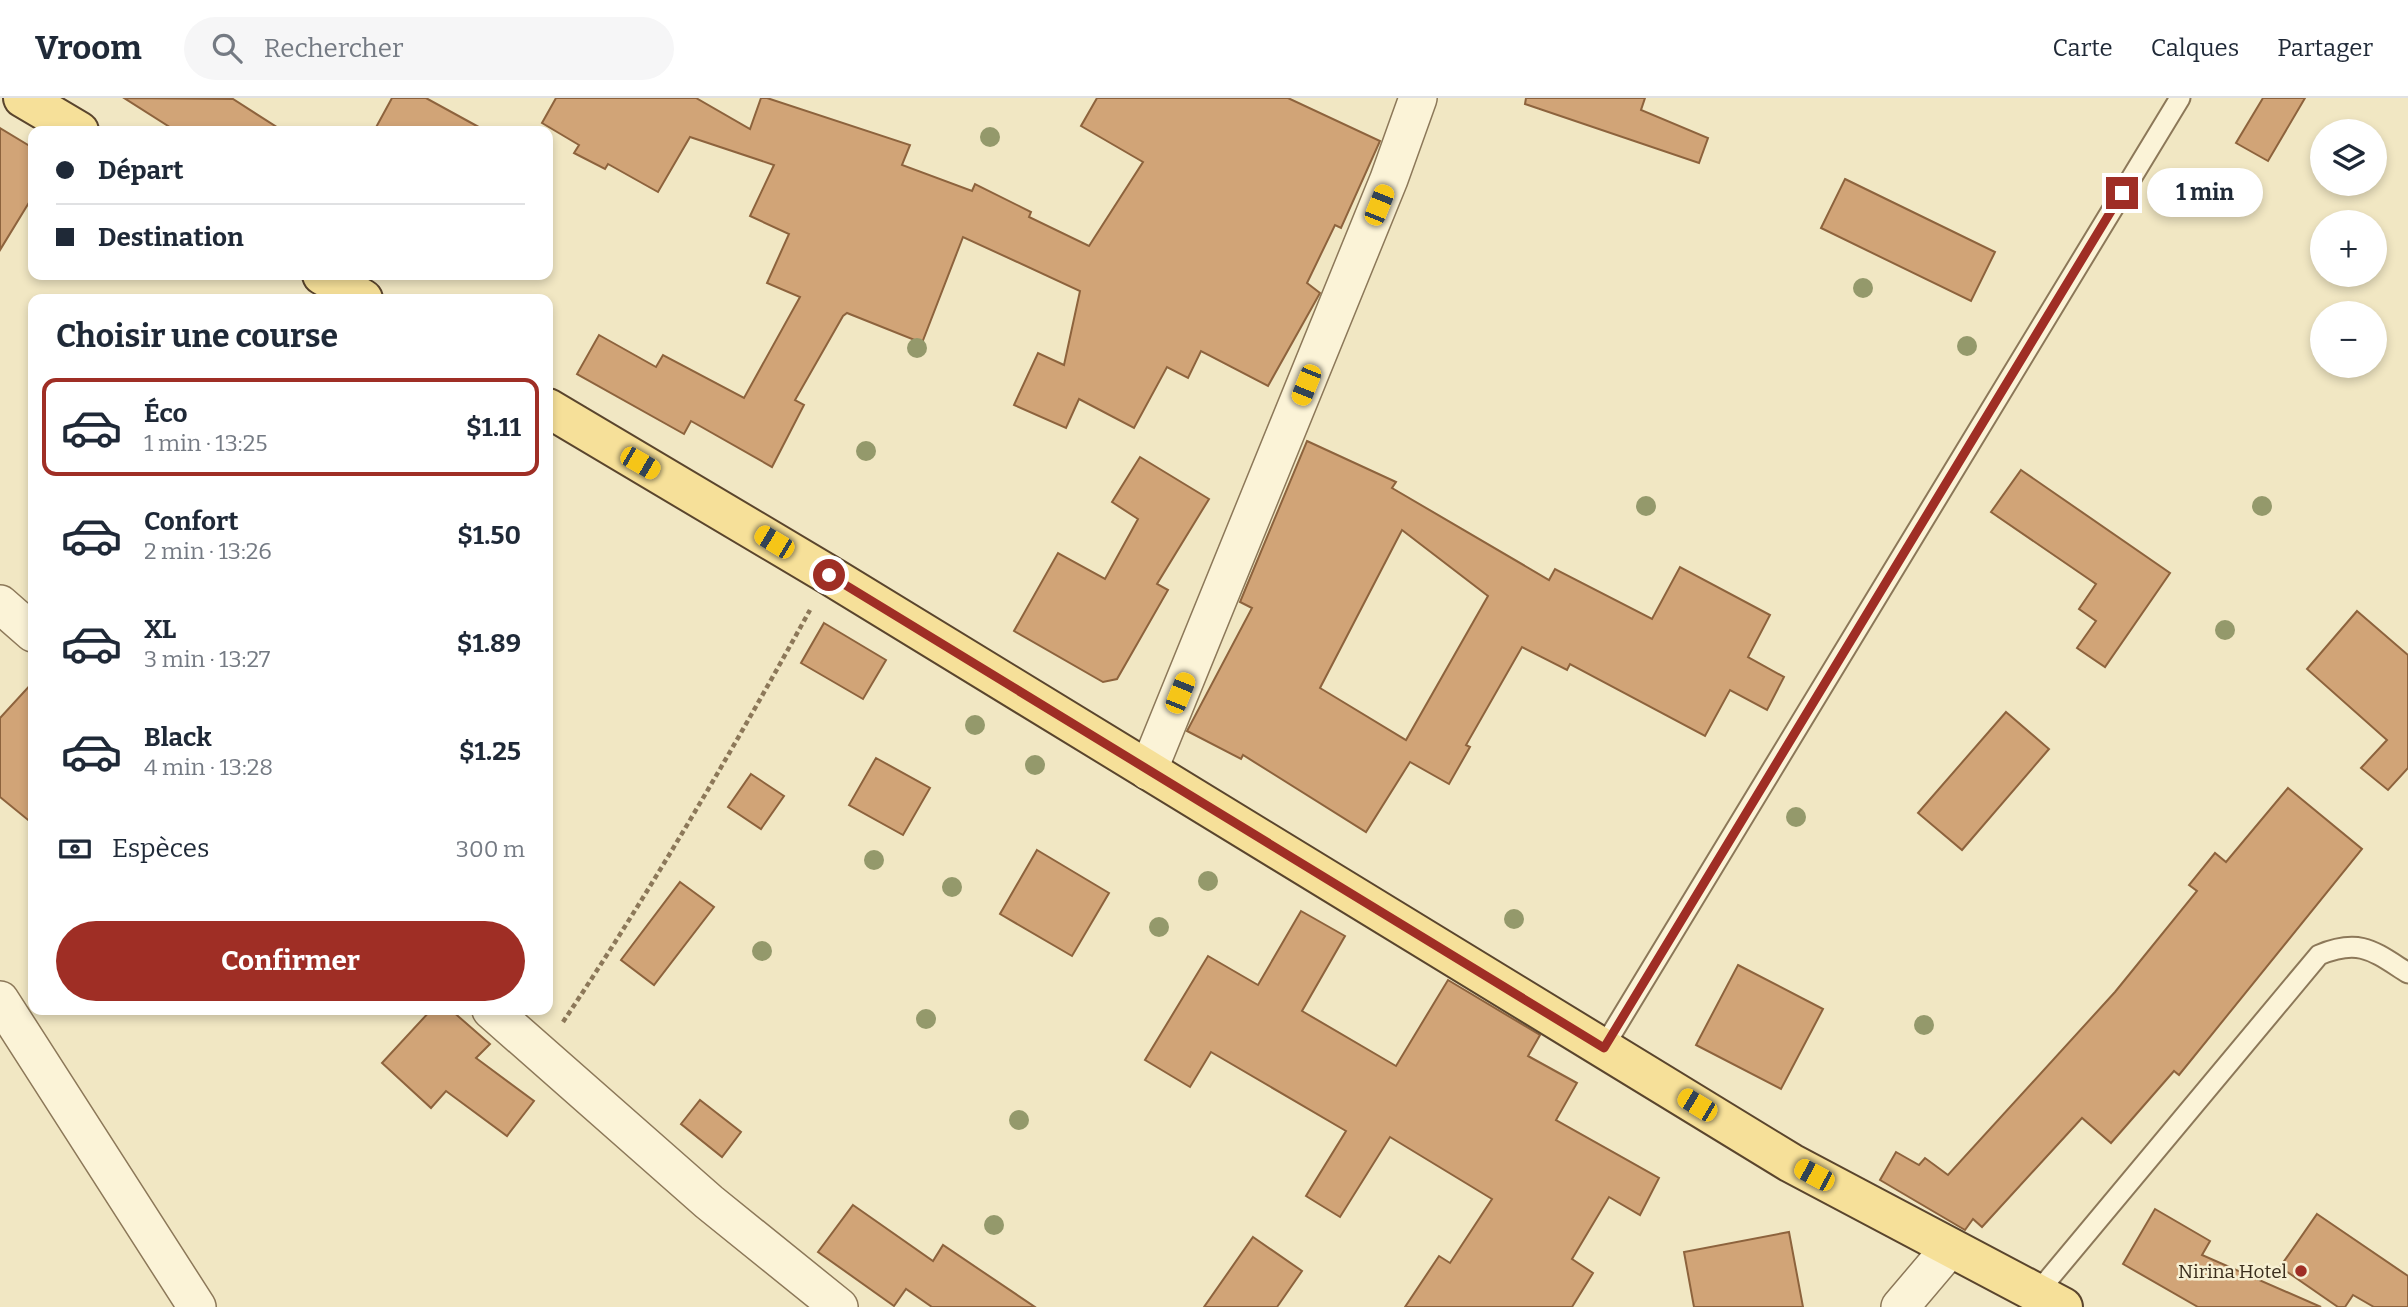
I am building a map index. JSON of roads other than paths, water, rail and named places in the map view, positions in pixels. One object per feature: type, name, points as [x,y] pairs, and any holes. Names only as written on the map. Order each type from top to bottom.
[{"type":"main road","points":[[23,98],[71,126]]},
{"type":"main road","points":[[331,280],[354,294]]},
{"type":"main road","points":[[553,411],[829,575],[1791,1163],[2050,1300]]},
{"type":"street","points":[[1148,771],[1390,179],[1418,98]]},
{"type":"street","points":[[0,604],[28,629]]},
{"type":"street","points":[[0,1000],[197,1307]]},
{"type":"street","points":[[497,1015],[709,1202],[839,1307]]},
{"type":"street","points":[[1900,1307],[1950,1248]]},
{"type":"lane","points":[[1604,1048],[2180,98]]},
{"type":"lane","points":[[2050,1300],[2319,955],[2341,946],[2369,948],[2408,973]]},
{"type":"place","name":"Nirina Hotel","points":[[2301,1271]]}]
